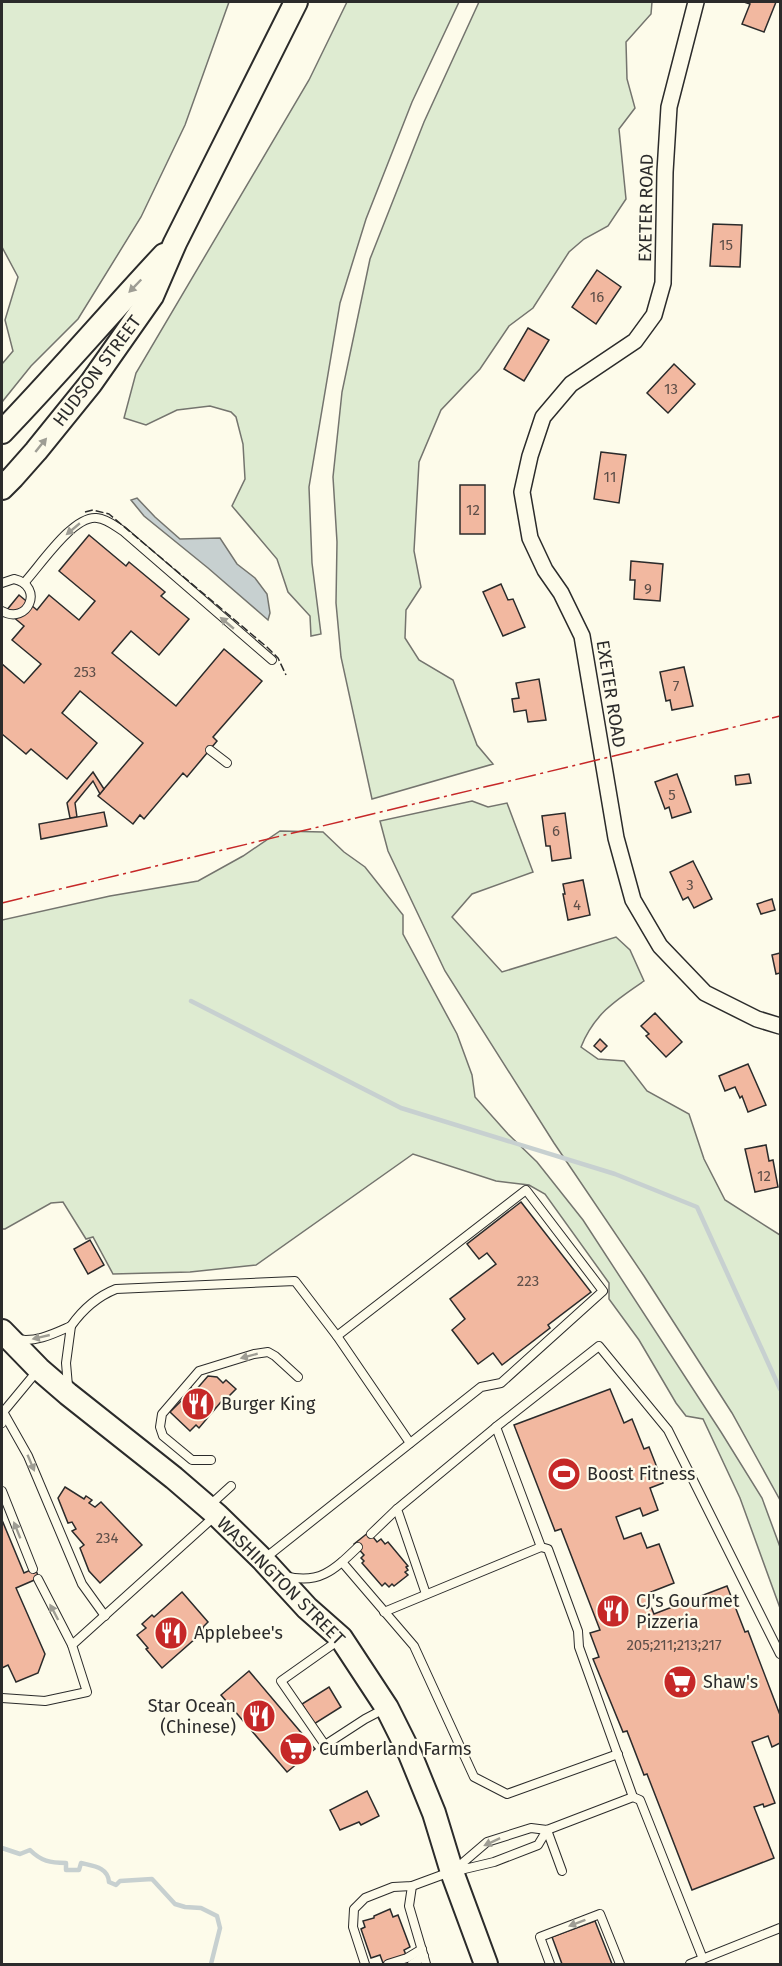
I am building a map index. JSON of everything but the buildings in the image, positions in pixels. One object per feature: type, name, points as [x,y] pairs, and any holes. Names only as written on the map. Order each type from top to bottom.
[{"type":"main road","name":"HUDSON STREET","points":[[2,488],[36,451],[110,357],[152,296],[175,243],[296,2]]},
{"type":"main road","name":"HUDSON STREET","points":[[2,432],[39,394],[113,308],[175,243]]},
{"type":"main road","name":"WASHINGTON STREET","points":[[3,1333],[68,1394],[212,1511],[269,1566],[307,1608],[341,1638],[368,1676],[410,1754],[434,1813],[452,1872],[486,1965]]},
{"type":"street","name":"EXETER ROAD","points":[[696,2],[669,108],[665,172],[663,283],[654,315],[635,341],[571,384],[543,417],[530,456],[522,492],[530,538],[582,636],[616,838],[633,900],[660,946],[705,993],[757,1019],[780,1026]]},
{"type":"lane","points":[[24,583],[70,530],[84,520],[96,518],[109,522],[123,531],[272,660]]},
{"type":"lane","points":[[2,583],[14,579],[24,583],[31,593],[29,606],[25,610],[13,615],[2,611]]},
{"type":"lane","points":[[210,750],[227,763]]},
{"type":"lane","points":[[337,1336],[526,1190],[603,1291],[501,1383],[481,1387],[410,1443],[269,1566],[295,1578],[312,1579],[326,1574],[358,1547]]},
{"type":"lane","points":[[68,1394],[66,1363],[71,1326],[83,1309],[104,1293],[116,1289],[295,1281],[337,1336],[410,1443]]},
{"type":"lane","points":[[3,1333],[24,1340],[46,1337],[71,1326]]},
{"type":"lane","points":[[371,1534],[397,1509],[496,1427],[599,1346],[668,1430],[780,1654]]},
{"type":"lane","points":[[211,1460],[192,1460],[163,1436],[160,1427],[162,1414],[199,1371],[268,1352],[298,1377]]},
{"type":"lane","points":[[2,1423],[3,1411],[39,1369]]},
{"type":"lane","points":[[3,1411],[28,1456],[82,1584],[105,1616]]},
{"type":"lane","points":[[496,1427],[541,1547]]},
{"type":"lane","points":[[72,1645],[105,1616],[212,1511],[231,1486]]},
{"type":"lane","points":[[2,1491],[33,1569]]},
{"type":"lane","points":[[397,1509],[426,1594]]},
{"type":"lane","points":[[384,1612],[541,1547],[548,1549],[578,1631],[579,1647],[633,1797]]},
{"type":"lane","points":[[342,1562],[414,1646],[474,1777],[507,1794],[618,1754]]},
{"type":"lane","points":[[2,1698],[45,1701],[87,1692],[72,1645],[38,1579]]},
{"type":"lane","points":[[341,1638],[281,1680],[325,1745],[364,1719],[387,1708]]},
{"type":"lane","points":[[452,1872],[487,1842],[531,1828],[547,1830],[633,1797],[640,1800],[703,1959]]},
{"type":"lane","points":[[365,1965],[353,1927],[354,1909],[365,1898],[393,1887],[412,1886],[452,1872],[494,1862],[538,1845],[547,1830]]},
{"type":"lane","points":[[547,1830],[562,1871]]},
{"type":"lane","points":[[412,1886],[409,1906],[424,1957]]},
{"type":"lane","points":[[550,1965],[540,1937],[600,1914],[620,1965]]},
{"type":"lane","points":[[690,1965],[780,1928]]},
{"type":"lane","points":[[388,1965],[407,1958],[424,1957]]},
{"type":"lane","points":[[412,1965],[424,1957]]},
{"type":"green space","points":[[2,2],[229,2],[185,125],[141,217],[78,319],[31,366],[2,402],[2,364],[13,351],[5,320],[18,277],[2,247]]},
{"type":"green space","points":[[347,2],[459,2],[412,102],[366,219],[340,303],[309,487],[312,563],[321,634],[311,636],[310,616],[288,592],[277,559],[232,506],[245,479],[243,444],[236,417],[231,412],[210,406],[177,410],[146,425],[124,418],[136,373],[309,80]]},
{"type":"green space","points":[[479,2],[652,2],[651,14],[626,42],[627,79],[635,108],[619,129],[626,199],[608,226],[584,239],[569,252],[533,308],[509,326],[480,369],[441,410],[419,462],[414,551],[421,587],[406,610],[405,638],[419,660],[453,680],[477,745],[493,764],[372,799],[341,657],[336,603],[337,542],[333,477],[342,392],[370,259],[424,122]]},
{"type":"green space","points":[[472,801],[488,807],[507,803],[533,872],[472,894],[452,917],[502,972],[616,937],[630,950],[644,981],[599,1017],[586,1035],[581,1047],[598,1059],[624,1061],[647,1091],[689,1114],[704,1159],[725,1200],[780,1235],[780,1500],[732,1413],[644,1276],[554,1143],[445,971],[388,851],[380,821]]},
{"type":"green space","points":[[280,831],[323,832],[344,852],[365,867],[403,915],[403,934],[457,1034],[472,1075],[475,1097],[537,1162],[583,1220],[762,1498],[780,1547],[780,1608],[740,1498],[703,1419],[686,1416],[676,1403],[639,1340],[609,1299],[609,1283],[545,1194],[529,1185],[496,1181],[413,1154],[256,1265],[190,1272],[113,1274],[93,1237],[86,1239],[63,1202],[51,1203],[2,1229],[2,920],[110,896],[198,881],[243,856]]},
{"type":"shaded area","points":[[137,498],[180,539],[220,538],[237,564],[255,578],[267,594],[270,613],[268,620],[144,516],[131,500]]},
{"type":"waterway","points":[[191,1001],[401,1108],[615,1174],[697,1207],[780,1389]]},
{"type":"waterway","points":[[2,1848],[20,1854],[30,1850],[46,1861],[66,1863],[66,1870],[79,1870],[81,1863],[95,1866],[106,1873],[109,1882],[116,1885],[120,1881],[152,1879],[175,1904],[201,1908],[217,1916],[220,1928],[211,1964]]},
{"type":"fence","points":[[85,512],[93,510],[109,514],[268,648],[278,658],[286,675]]},
{"type":"power","points":[[2,903],[780,716]]},
{"type":"place","name":"Burger King","points":[[198,1404]]},
{"type":"place","name":"Boost Fitness","points":[[564,1474]]},
{"type":"place","name":"CJ's Gourmet Pizzeria","points":[[613,1611]]},
{"type":"place","name":"Applebee's","points":[[171,1633]]},
{"type":"place","name":"Shaw's","points":[[680,1682]]},
{"type":"place","name":"Star Ocean (Chinese)","points":[[259,1716]]},
{"type":"place","name":"Cumberland Farms","points":[[296,1749]]}]
